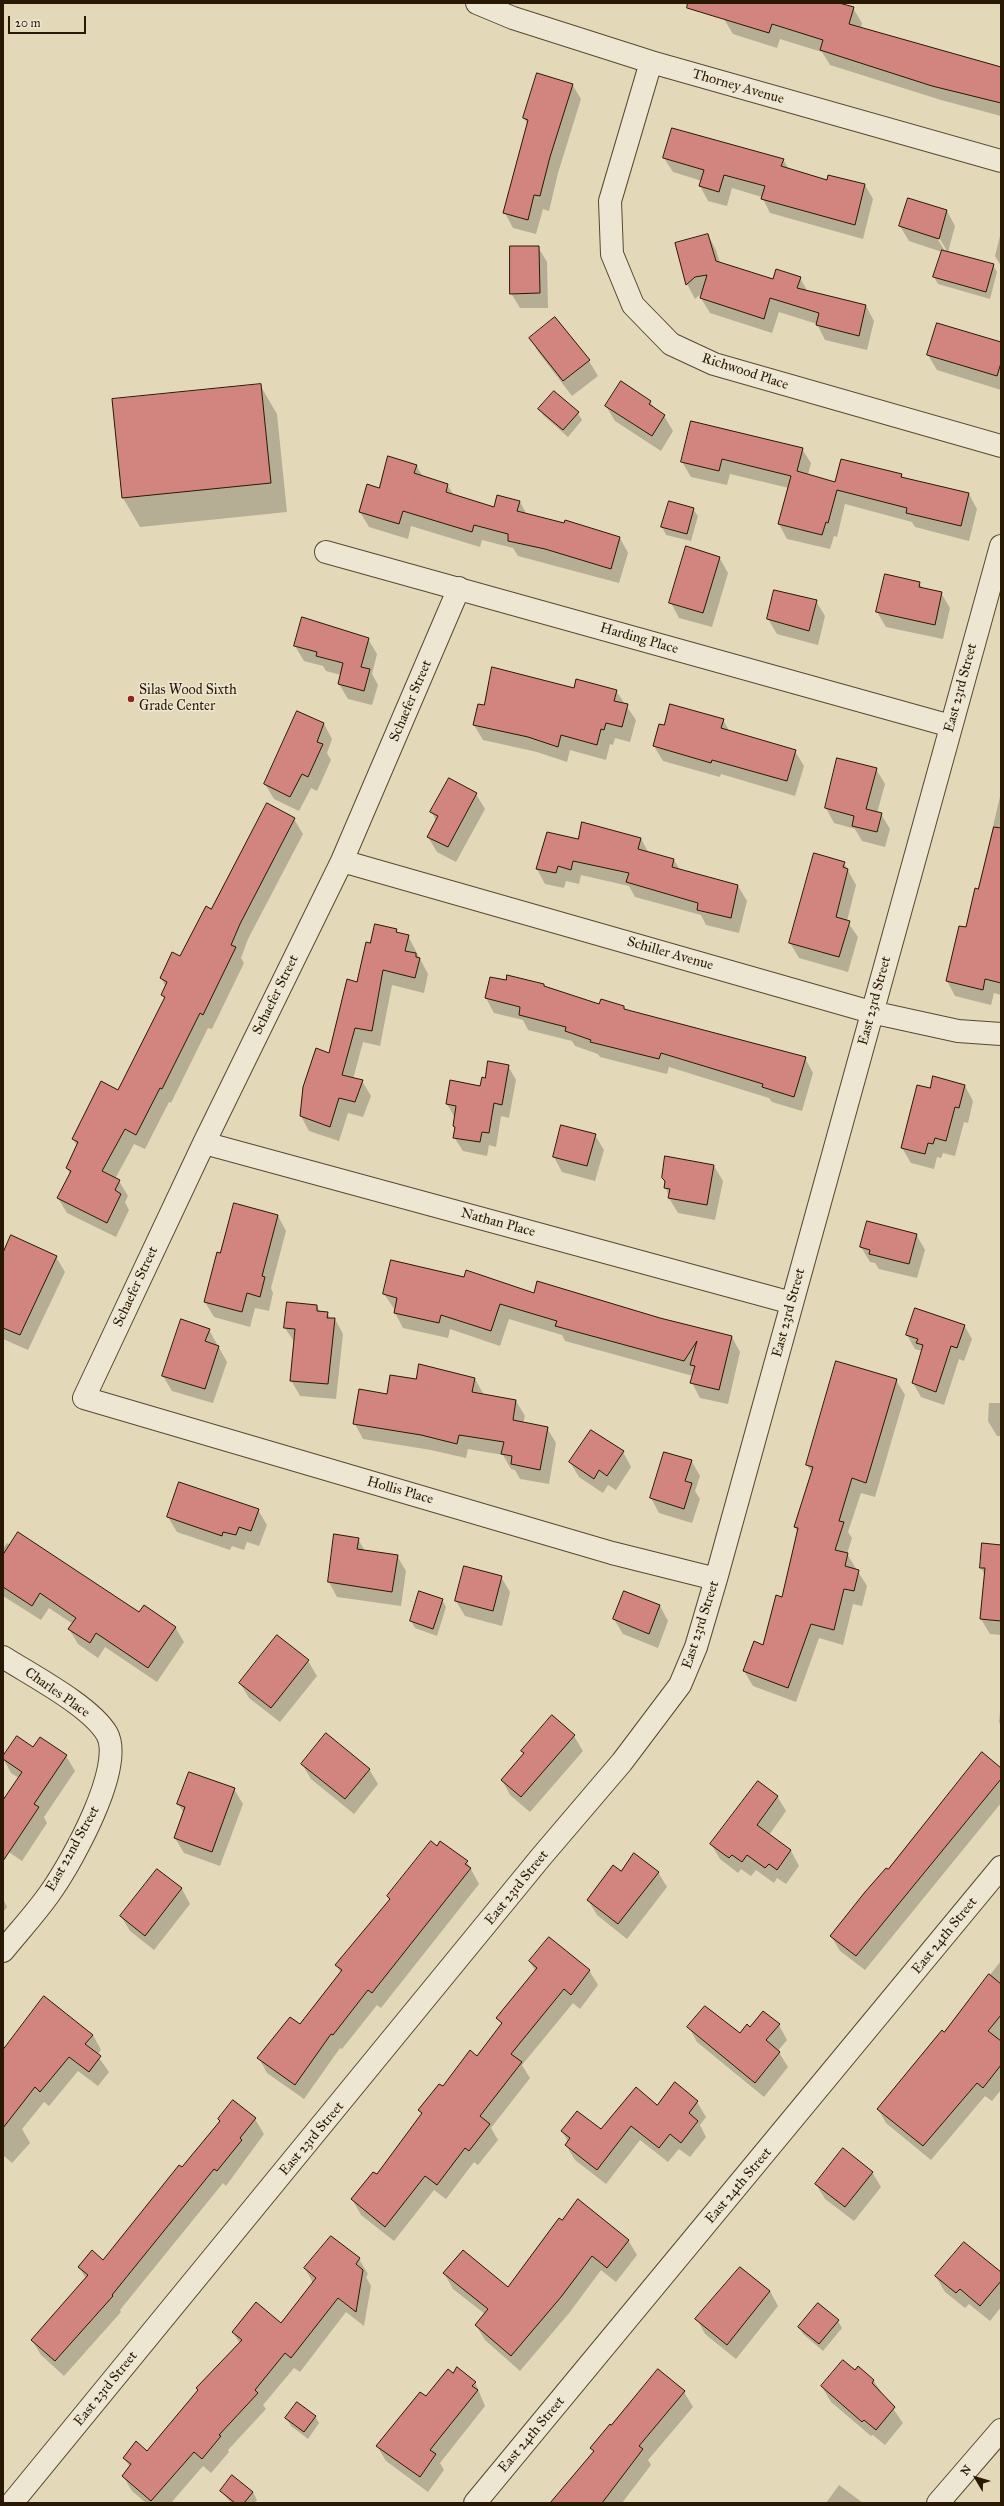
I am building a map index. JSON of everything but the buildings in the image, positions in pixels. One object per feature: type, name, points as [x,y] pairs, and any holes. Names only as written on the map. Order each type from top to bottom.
[{"type":"street","name":"Thorney Avenue","points":[[477,3],[513,18],[651,62],[1001,161]]},
{"type":"street","name":"Richwood Place","points":[[651,62],[610,201],[612,254],[633,305],[671,344],[714,364],[1001,446]]},
{"type":"street","name":"East 23rd Street","points":[[12,2503],[541,1857],[622,1762],[680,1685],[696,1647],[716,1579],[871,1012],[1001,546]]},
{"type":"street","name":"Harding Place","points":[[326,552],[951,726]]},
{"type":"street","name":"Schaefer Street","points":[[84,1398],[204,1143],[342,861],[459,588]]},
{"type":"street","name":"Schiller Avenue","points":[[342,861],[871,1012],[958,1031],[1001,1034]]},
{"type":"street","name":"Nathan Place","points":[[204,1143],[792,1303]]},
{"type":"street","name":"Hollis Place","points":[[84,1398],[612,1553],[716,1579]]},
{"type":"street","name":"Charles Place","points":[[3,1656],[86,1712],[107,1735]]},
{"type":"street","name":"East 22nd Street","points":[[3,1951],[53,1889],[96,1811],[108,1778],[111,1756],[107,1735]]},
{"type":"street","name":"East 24th Street","points":[[475,2503],[1001,1867]]},
{"type":"street","points":[[938,2503],[1001,2430]]},
{"type":"place","name":"Silas Wood Sixth Grade Center","points":[[131,699]]}]
